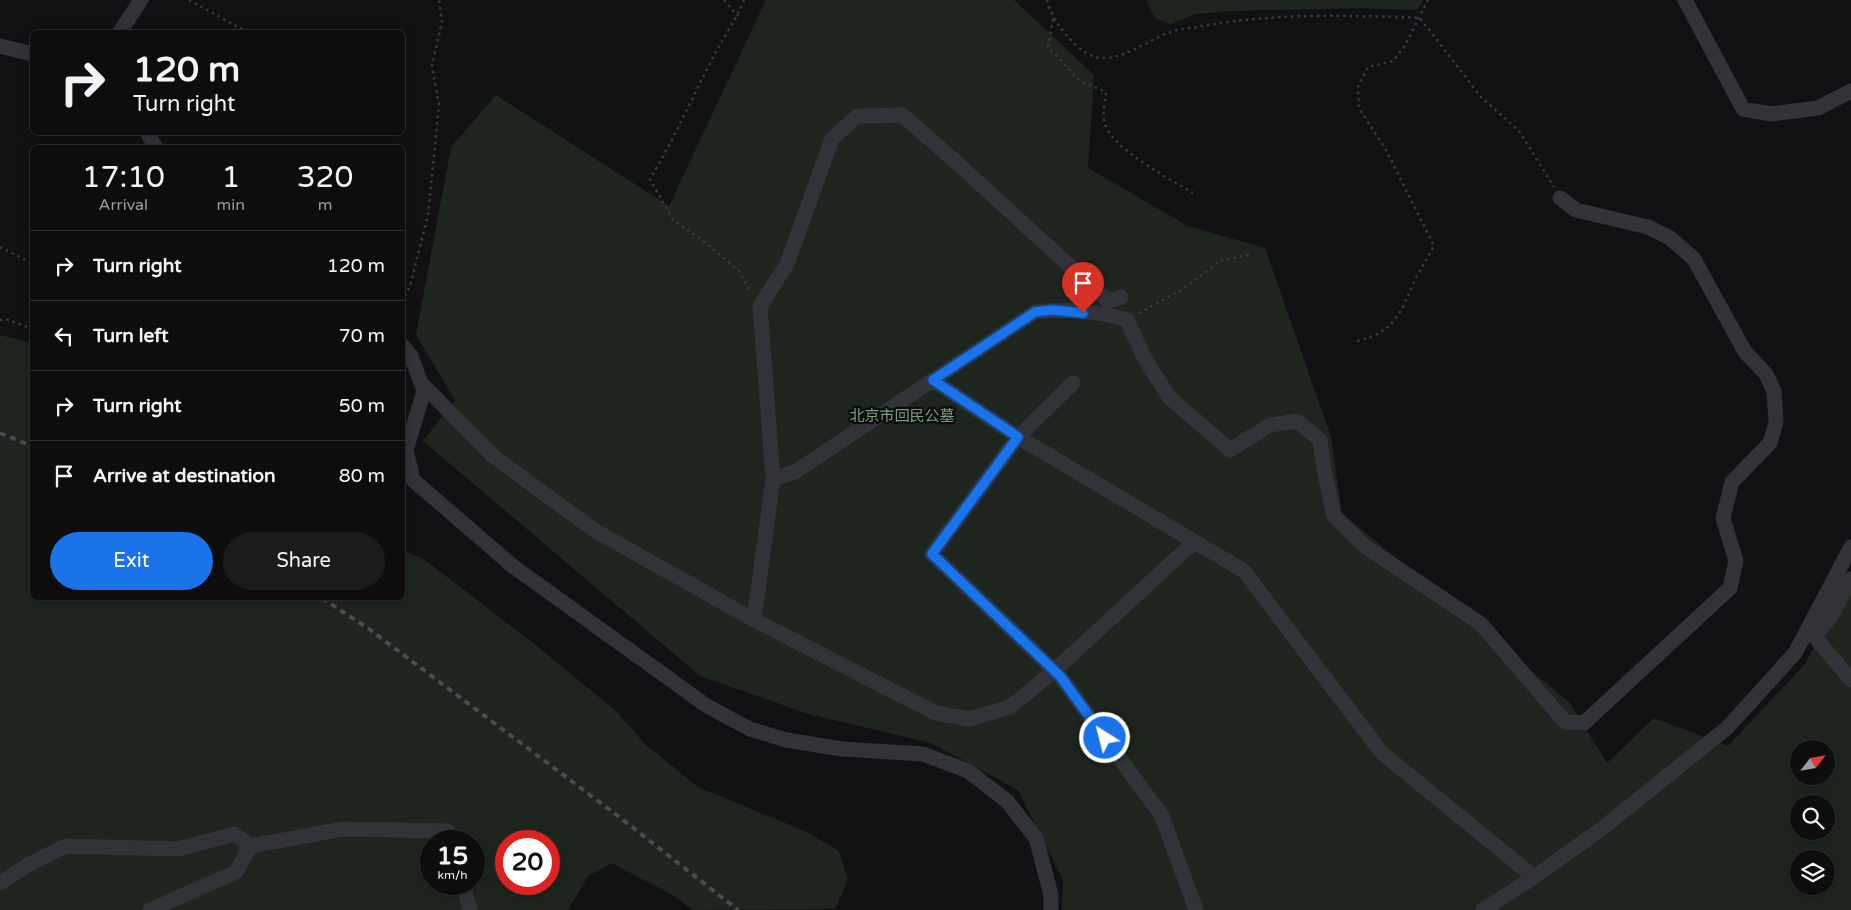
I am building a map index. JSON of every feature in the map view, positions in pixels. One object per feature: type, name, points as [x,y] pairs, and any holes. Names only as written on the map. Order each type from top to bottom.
[{"type":"street","points":[[121,30],[141,0]]},
{"type":"street","points":[[1685,0],[1743,109],[1771,114],[1818,108],[1851,91]]},
{"type":"street","points":[[0,46],[30,54]]},
{"type":"street","points":[[754,620],[773,479],[760,306],[787,264],[832,139],[857,116],[902,115],[1108,301],[1121,297]]},
{"type":"street","points":[[773,479],[795,472],[1035,312],[1053,310],[1113,316],[1127,320],[1145,359],[1169,397],[1230,450],[1270,425],[1297,421],[1320,440],[1334,516],[1363,545],[1481,624],[1565,722],[1584,723],[1730,588],[1736,561],[1723,518],[1728,496],[1732,482],[1770,443],[1776,422],[1774,391],[1766,374],[1745,352],[1694,258],[1670,238],[1648,228],[1576,210],[1560,198]]},
{"type":"street","points":[[405,349],[411,356],[424,391],[406,450],[413,480],[514,567],[707,706],[750,729],[786,740],[842,749],[923,754],[968,771],[1007,801],[1036,838],[1051,895],[1051,910]]},
{"type":"street","points":[[933,380],[1018,437],[1244,571],[1382,753],[1534,877]]},
{"type":"street","points":[[421,383],[494,456],[594,530],[754,620],[936,713],[969,719],[1010,707],[1054,671],[1194,542]]},
{"type":"street","points":[[1073,383],[1018,437],[932,554],[1054,671],[1162,816],[1196,910]]},
{"type":"street","points":[[1812,633],[1851,547]]},
{"type":"street","points":[[1483,910],[1534,877],[1600,830],[1727,728],[1812,633],[1833,613],[1851,579]]},
{"type":"street","points":[[1812,633],[1851,680]]},
{"type":"street","points":[[0,883],[28,865],[66,846],[178,849],[235,834],[250,846],[343,829],[420,830]]},
{"type":"street","points":[[150,910],[236,872],[250,846]]},
{"type":"street","points":[[466,895],[470,910]]},
{"type":"path","points":[[188,0],[243,30]]},
{"type":"path","points":[[405,296],[410,286],[428,215],[439,105],[432,65],[442,22],[438,0]]},
{"type":"path","points":[[724,0],[738,16]]},
{"type":"path","points":[[744,0],[738,16],[717,49],[671,144],[650,179],[673,220],[701,239],[739,271],[760,306]]},
{"type":"path","points":[[1047,0],[1058,25],[1089,56],[1102,58],[1127,52],[1169,32],[1214,23],[1331,15],[1420,18]]},
{"type":"path","points":[[1357,341],[1388,328],[1400,315],[1416,278],[1434,246],[1386,150],[1359,108],[1358,87],[1368,67],[1393,61],[1404,47],[1428,0]]},
{"type":"path","points":[[1053,17],[1048,47],[1080,81],[1106,92],[1104,120],[1112,136],[1128,151],[1194,194]]},
{"type":"path","points":[[1420,18],[1481,97],[1519,131],[1560,198]]},
{"type":"path","points":[[0,247],[30,262]]},
{"type":"path","points":[[1127,320],[1183,289],[1220,261],[1252,254]]},
{"type":"path","points":[[0,320],[6,319],[30,328]]},
{"type":"green space","name":"北京市回民公墓","points":[[766,0],[1014,0],[1094,75],[1088,168],[1188,226],[1265,248],[1331,437],[1342,513],[1570,703],[1607,763],[1654,718],[1728,746],[1805,664],[1851,576],[1851,910],[1062,910],[1063,880],[1018,790],[931,743],[808,714],[700,676],[423,441],[455,400],[416,335],[451,147],[496,95],[669,206]]},
{"type":"green space","points":[[1146,0],[1424,0],[1417,10],[1363,8],[1232,11],[1196,14],[1171,24],[1156,19]]},
{"type":"green space","points":[[0,335],[30,342],[30,600],[405,600],[405,551],[425,560],[532,642],[616,711],[645,744],[698,787],[807,832],[839,851],[848,880],[835,909],[692,910],[676,897],[612,863],[588,876],[568,910],[0,910]]},
{"type":"railway","points":[[0,433],[30,445]]},
{"type":"railway","points":[[325,600],[369,629],[618,816],[738,910]]},
{"type":"route","points":[[1083,313],[1053,310],[1035,312],[933,380],[1018,437],[932,554],[1060,676],[1105,738]]}]
